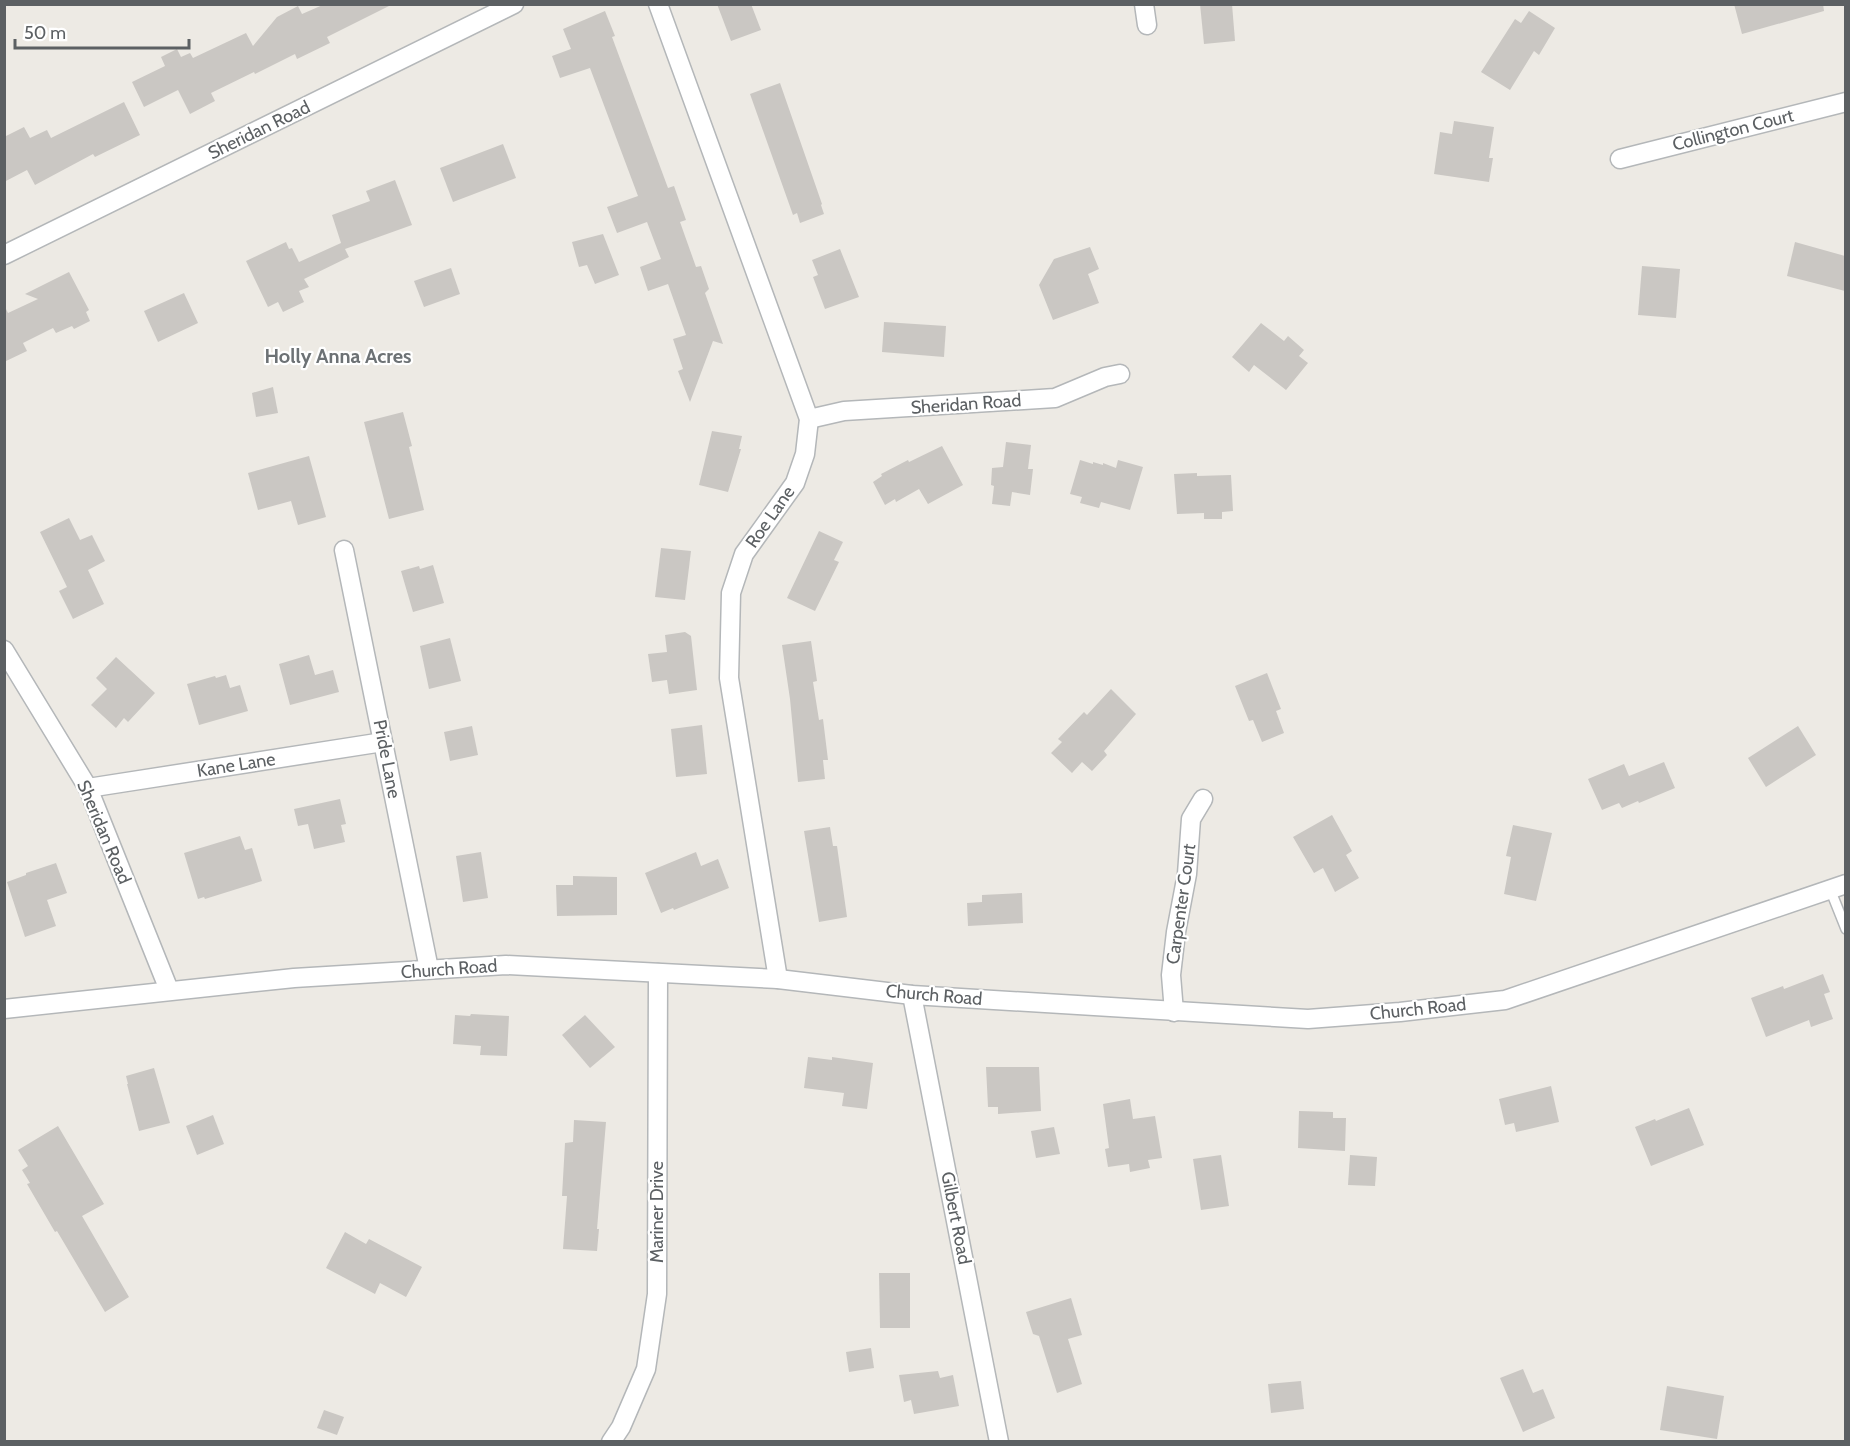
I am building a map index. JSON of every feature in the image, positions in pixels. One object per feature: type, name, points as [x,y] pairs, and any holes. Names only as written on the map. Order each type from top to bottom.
[{"type":"street","name":"Sheridan Road","points":[[4,255],[514,4]]},
{"type":"street","name":"Roe Lane","points":[[658,4],[809,419],[805,454],[795,483],[744,554],[730,593],[729,678],[778,979]]},
{"type":"street","points":[[1144,4],[1147,25]]},
{"type":"street","name":"Collington Court","points":[[1620,159],[1845,102]]},
{"type":"street","name":"Sheridan Road","points":[[809,419],[844,411],[1055,398],[1105,377],[1120,374]]},
{"type":"street","name":"Pride Lane","points":[[344,550],[429,969]]},
{"type":"street","name":"Sheridan Road","points":[[4,650],[88,788],[169,990]]},
{"type":"street","name":"Kane Lane","points":[[88,788],[383,742]]},
{"type":"street","name":"Carpenter Court","points":[[1174,1012],[1171,975],[1187,874],[1191,819],[1203,799]]},
{"type":"street","name":"Church Road","points":[[4,1009],[294,978],[506,965],[778,979],[912,995],[1308,1019],[1400,1012],[1505,1000],[1838,887]]},
{"type":"street","name":"Mariner Drive","points":[[611,1442],[621,1426],[646,1369],[657,1294],[658,973]]},
{"type":"street","name":"Gilbert Road","points":[[912,995],[999,1442]]},
{"type":"lane","points":[[1838,887],[1845,929]]},
{"type":"building","points":[[325,4],[393,4],[327,37],[330,43],[297,59],[295,54],[211,93],[215,101],[190,114],[178,90],[144,107],[132,82],[165,66],[161,57],[177,49],[181,57],[190,53],[193,58],[246,33],[253,46],[277,17],[298,6],[302,14]]},
{"type":"building","points":[[717,4],[751,4],[761,30],[731,41]]},
{"type":"building","points":[[1200,4],[1232,4],[1235,41],[1204,44]]},
{"type":"building","points":[[1734,4],[1823,4],[1824,11],[1742,34]]},
{"type":"building","points":[[605,11],[615,36],[612,37],[668,188],[674,186],[686,220],[680,222],[696,267],[701,266],[709,289],[705,293],[723,344],[713,341],[690,402],[678,371],[683,369],[673,339],[686,335],[668,284],[648,291],[640,267],[661,259],[647,222],[617,233],[607,207],[638,196],[590,68],[560,78],[552,56],[571,49],[563,29]]},
{"type":"building","points":[[1529,11],[1555,28],[1539,55],[1534,51],[1510,90],[1481,72],[1515,19],[1521,23]]},
{"type":"building","points":[[780,83],[824,214],[800,223],[797,213],[793,215],[750,94]]},
{"type":"building","points":[[124,102],[140,135],[95,157],[93,154],[35,185],[27,170],[4,182],[4,137],[24,127],[30,138],[47,130],[51,138]]},
{"type":"building","points":[[1454,121],[1494,127],[1489,158],[1493,158],[1489,182],[1434,174],[1440,132],[1452,134]]},
{"type":"building","points":[[503,144],[516,178],[453,202],[440,168]]},
{"type":"building","points":[[395,180],[412,225],[345,249],[349,257],[304,279],[309,287],[299,291],[304,302],[283,312],[278,302],[268,307],[246,261],[286,242],[299,262],[341,243],[332,215],[370,201],[366,191]]},
{"type":"building","points":[[603,234],[619,275],[595,284],[587,265],[579,267],[572,242]]},
{"type":"building","points":[[1795,242],[1845,256],[1845,291],[1787,276]]},
{"type":"building","points":[[1090,247],[1099,269],[1088,274],[1099,303],[1053,320],[1039,285],[1054,259]]},
{"type":"building","points":[[840,249],[859,297],[825,309],[813,277],[818,275],[812,260]]},
{"type":"building","points":[[1642,266],[1680,269],[1676,318],[1638,315]]},
{"type":"building","points":[[451,268],[460,294],[424,307],[414,281]]},
{"type":"building","points":[[69,272],[89,310],[86,312],[90,321],[74,329],[72,326],[56,333],[53,328],[23,343],[27,351],[4,362],[4,305],[8,313],[38,299],[25,294]]},
{"type":"building","points":[[184,293],[198,323],[158,342],[144,311]]},
{"type":"building","points":[[884,322],[946,326],[944,357],[882,352]]},
{"type":"building","points":[[1261,323],[1284,341],[1288,336],[1304,350],[1299,356],[1308,363],[1286,390],[1254,365],[1249,372],[1232,357]]},
{"type":"building","points":[[273,387],[278,413],[256,417],[252,393]]},
{"type":"building","points":[[403,412],[424,510],[389,519],[364,422]]},
{"type":"building","points":[[712,431],[742,436],[739,449],[741,449],[728,492],[699,485]]},
{"type":"building","points":[[1006,442],[1031,445],[1028,469],[1033,469],[1030,495],[1012,492],[1010,506],[992,504],[994,486],[991,485],[992,468],[1003,467]]},
{"type":"building","points":[[942,446],[963,485],[928,504],[919,489],[896,502],[895,499],[885,505],[873,482],[882,476],[881,474]]},
{"type":"building","points":[[309,456],[326,517],[298,525],[291,501],[258,510],[248,473]]},
{"type":"building","points":[[1080,460],[1093,464],[1093,462],[1103,465],[1103,463],[1116,468],[1118,460],[1143,467],[1130,510],[1101,502],[1099,508],[1080,503],[1082,497],[1070,494]]},
{"type":"building","points":[[1197,473],[1197,476],[1231,475],[1233,511],[1222,512],[1222,519],[1204,519],[1204,513],[1177,514],[1174,474]]},
{"type":"building","points":[[69,518],[80,540],[92,535],[105,561],[88,570],[104,604],[73,619],[59,591],[67,587],[40,532]]},
{"type":"building","points":[[819,531],[843,542],[834,560],[839,562],[815,611],[787,598]]},
{"type":"building","points":[[661,548],[691,551],[685,600],[655,597]]},
{"type":"building","points":[[433,565],[444,603],[413,612],[401,571]]},
{"type":"building","points":[[685,632],[691,636],[697,690],[669,694],[667,680],[652,682],[648,654],[667,652],[665,635]]},
{"type":"building","points":[[450,638],[461,681],[429,689],[420,646]]},
{"type":"building","points":[[811,641],[817,681],[813,682],[819,720],[823,719],[828,760],[823,760],[825,779],[798,782],[782,645]]},
{"type":"building","points":[[309,655],[315,675],[333,670],[339,692],[290,705],[279,664]]},
{"type":"building","points":[[116,657],[155,693],[128,722],[124,718],[116,728],[91,705],[107,689],[96,678]]},
{"type":"building","points":[[1267,673],[1281,709],[1276,711],[1284,733],[1262,742],[1253,720],[1249,721],[1235,686]]},
{"type":"building","points":[[226,675],[230,688],[240,685],[248,711],[199,725],[187,684]]},
{"type":"building","points":[[1111,689],[1136,714],[1104,751],[1107,755],[1092,771],[1082,762],[1072,773],[1051,753],[1062,742],[1058,739],[1084,712],[1087,715]]},
{"type":"building","points":[[702,725],[707,774],[676,777],[671,729]]},
{"type":"building","points":[[472,726],[478,755],[450,761],[444,732]]},
{"type":"building","points":[[1798,726],[1816,755],[1766,787],[1748,758]]},
{"type":"building","points":[[1664,762],[1675,788],[1639,803],[1638,801],[1622,808],[1619,803],[1602,810],[1588,779],[1624,764],[1629,776]]},
{"type":"building","points":[[340,799],[346,824],[341,825],[345,842],[314,849],[308,824],[298,826],[294,809]]},
{"type":"building","points":[[1332,815],[1352,851],[1346,855],[1359,878],[1335,892],[1323,868],[1314,873],[1293,837]]},
{"type":"building","points":[[1513,825],[1552,833],[1536,901],[1504,894],[1511,857],[1506,856]]},
{"type":"building","points":[[830,827],[833,846],[837,846],[847,917],[819,922],[804,831]]},
{"type":"building","points":[[240,836],[245,850],[252,848],[262,881],[205,899],[204,897],[198,899],[184,853]]},
{"type":"building","points":[[481,852],[488,898],[463,902],[456,856]]},
{"type":"building","points":[[696,852],[701,866],[718,859],[729,888],[661,913],[645,873]]},
{"type":"building","points":[[56,863],[67,893],[47,900],[56,926],[25,937],[7,882]]},
{"type":"building","points":[[573,876],[617,877],[617,915],[557,916],[556,885],[573,885]]},
{"type":"building","points":[[1022,893],[1023,923],[968,926],[967,903],[982,902],[982,895]]},
{"type":"building","points":[[1823,974],[1830,992],[1824,994],[1833,1019],[1811,1027],[1809,1020],[1766,1037],[1751,998],[1783,986],[1784,989]]},
{"type":"building","points":[[471,1014],[509,1016],[507,1056],[480,1055],[481,1046],[453,1044],[455,1015],[470,1016]]},
{"type":"building","points":[[585,1015],[615,1047],[590,1068],[562,1035]]},
{"type":"building","points":[[808,1057],[832,1060],[832,1057],[873,1063],[867,1109],[842,1106],[844,1093],[804,1088]]},
{"type":"building","points":[[986,1067],[1039,1067],[1041,1111],[998,1114],[998,1107],[988,1107]]},
{"type":"building","points":[[154,1068],[170,1123],[139,1131],[126,1076]]},
{"type":"building","points":[[1551,1086],[1559,1122],[1516,1132],[1514,1123],[1505,1125],[1499,1099]]},
{"type":"building","points":[[1130,1099],[1133,1119],[1155,1116],[1162,1158],[1148,1160],[1150,1168],[1130,1172],[1129,1164],[1108,1167],[1105,1149],[1109,1148],[1103,1104]]},
{"type":"building","points":[[1689,1108],[1704,1145],[1651,1166],[1635,1127]]},
{"type":"building","points":[[1299,1111],[1333,1112],[1333,1118],[1346,1118],[1345,1151],[1298,1148]]},
{"type":"building","points":[[213,1115],[224,1144],[197,1155],[186,1126]]},
{"type":"building","points":[[574,1120],[606,1122],[597,1251],[563,1249],[567,1196],[562,1196],[565,1143],[573,1142]]},
{"type":"building","points":[[58,1126],[104,1204],[82,1216],[129,1297],[105,1312],[57,1231],[55,1232],[27,1184],[30,1183],[22,1170],[28,1166],[18,1150]]},
{"type":"building","points":[[1054,1127],[1060,1154],[1036,1158],[1031,1131]]},
{"type":"building","points":[[1221,1155],[1229,1206],[1201,1210],[1193,1159]]},
{"type":"building","points":[[1350,1155],[1377,1157],[1375,1186],[1348,1185]]},
{"type":"building","points":[[345,1232],[366,1244],[369,1239],[422,1267],[406,1297],[380,1283],[375,1294],[326,1268]]},
{"type":"building","points":[[879,1273],[910,1273],[910,1328],[880,1328]]},
{"type":"building","points":[[1071,1298],[1082,1335],[1068,1339],[1082,1384],[1057,1393],[1039,1336],[1033,1334],[1026,1312]]},
{"type":"building","points":[[871,1348],[874,1368],[849,1372],[846,1352]]},
{"type":"building","points":[[1523,1369],[1533,1393],[1543,1389],[1555,1418],[1523,1432],[1500,1378]]},
{"type":"building","points":[[938,1371],[940,1378],[953,1375],[959,1406],[914,1414],[911,1400],[904,1402],[899,1375]]},
{"type":"building","points":[[1301,1381],[1304,1409],[1271,1413],[1268,1384]]},
{"type":"building","points":[[1667,1386],[1724,1396],[1717,1439],[1660,1430]]},
{"type":"building","points":[[324,1410],[344,1417],[337,1435],[317,1428]]},
{"type":"district","name":"Holly Anna Acres","points":[[338,356]]}]
